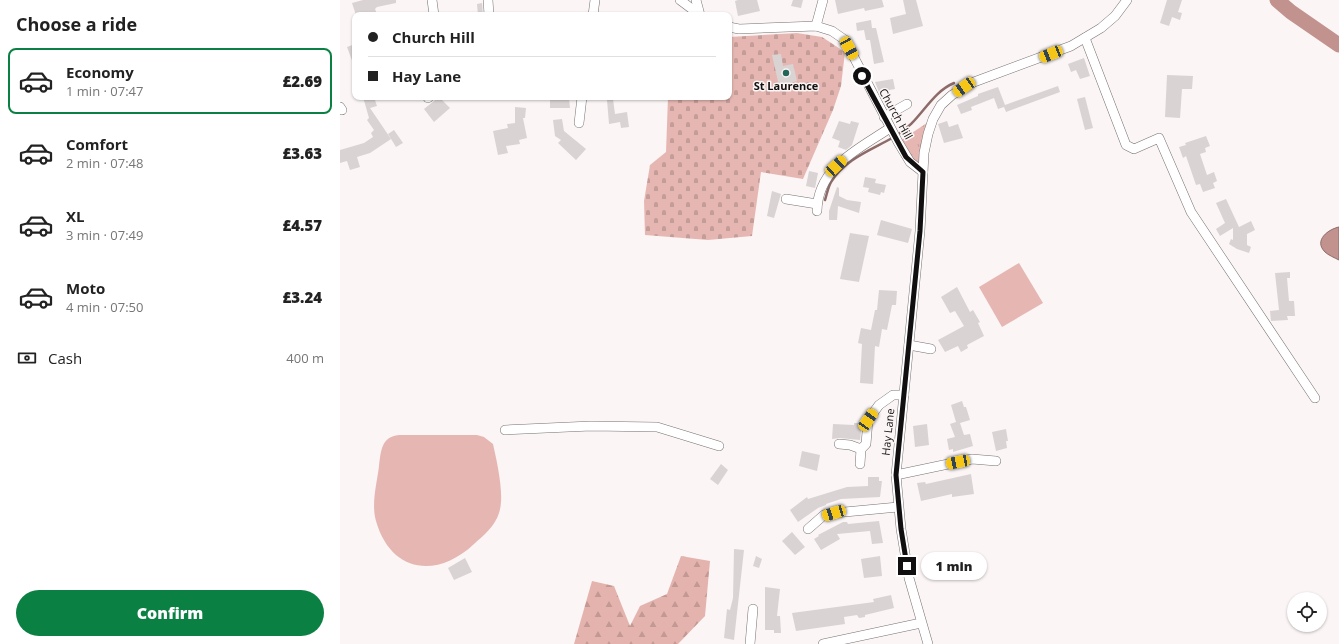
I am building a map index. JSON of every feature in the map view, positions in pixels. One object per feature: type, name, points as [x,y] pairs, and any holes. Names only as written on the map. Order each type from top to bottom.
[{"type":"street","points":[[432,0],[434,12]]},
{"type":"street","points":[[488,0],[489,12]]},
{"type":"street","points":[[593,12],[595,0]]},
{"type":"street","points":[[680,0],[696,12]]},
{"type":"street","points":[[696,0],[699,12]]},
{"type":"street","points":[[816,26],[823,0]]},
{"type":"street","name":"Hay Lane","points":[[928,644],[909,578],[898,507],[896,475],[920,231],[924,153],[933,119],[941,105],[952,95],[974,82],[1041,58],[1085,38],[1101,28],[1115,16],[1127,0]]},
{"type":"street","name":"Church Hill","points":[[732,28],[739,29],[816,26],[832,31],[845,40],[891,131],[910,162],[923,172]]},
{"type":"street","points":[[1085,38],[1126,145],[1134,149],[1159,138],[1191,212],[1315,398]]},
{"type":"street","points":[[579,123],[582,100]]},
{"type":"street","points":[[884,117],[907,104]]},
{"type":"street","points":[[786,199],[817,208],[820,189],[828,174],[845,158],[891,131]]},
{"type":"street","points":[[909,345],[931,349]]},
{"type":"street","points":[[860,464],[861,449],[866,444],[868,420],[879,405],[893,395],[904,395]]},
{"type":"street","points":[[506,430],[591,426],[657,427],[719,446]]},
{"type":"street","points":[[839,444],[850,445],[861,449]]},
{"type":"street","points":[[896,475],[972,459],[996,461]]},
{"type":"street","points":[[808,529],[824,515],[898,507]]},
{"type":"street","points":[[750,644],[753,609]]},
{"type":"street","points":[[823,644],[922,623]]},
{"type":"green space","points":[[797,33],[822,37],[845,52],[841,86],[833,110],[803,179],[761,172],[752,236],[708,240],[645,235],[644,201],[650,165],[666,152],[668,100],[732,100],[732,37]]},
{"type":"green space","points":[[933,119],[923,172],[898,142]]},
{"type":"green space","points":[[1019,263],[1043,303],[1002,327],[979,287]]},
{"type":"green space","points":[[477,435],[484,437],[493,444],[501,488],[501,506],[497,518],[489,530],[474,544],[460,555],[445,562],[431,566],[417,565],[404,560],[392,551],[383,538],[376,521],[374,501],[381,450],[385,442],[393,436]]},
{"type":"green space","points":[[681,556],[710,561],[705,616],[678,644],[574,644],[592,581],[614,586],[630,626],[640,606],[667,594]]},
{"type":"shaded area","points":[[1339,227],[1339,260],[1325,252],[1321,243],[1322,239],[1327,233]]},
{"type":"building","points":[[363,0],[396,0],[396,3],[377,7],[375,9],[376,12],[355,12],[352,3]]},
{"type":"building","points":[[757,0],[760,11],[738,16],[735,1]]},
{"type":"building","points":[[793,0],[803,0],[801,8],[791,6]]},
{"type":"building","points":[[835,0],[882,0],[884,7],[865,11],[864,8],[838,14]]},
{"type":"building","points":[[903,0],[916,0],[923,26],[893,34],[890,18],[906,14]]},
{"type":"building","points":[[1167,0],[1182,0],[1178,12],[1182,13],[1180,20],[1172,17],[1169,26],[1160,23]]},
{"type":"building","points":[[482,3],[483,12],[478,12],[477,4]]},
{"type":"building","points":[[871,20],[872,28],[876,28],[884,62],[874,64],[870,40],[866,40],[864,30],[857,31],[856,23]]},
{"type":"building","points":[[352,45],[352,61],[347,47]]},
{"type":"building","name":"St Laurence","points":[[781,54],[783,66],[793,64],[797,81],[786,84],[787,89],[780,90],[772,55]]},
{"type":"building","points":[[1084,58],[1090,76],[1080,79],[1076,70],[1071,72],[1068,64]]},
{"type":"building","points":[[1167,75],[1193,76],[1192,89],[1182,89],[1180,118],[1165,117]]},
{"type":"building","points":[[893,79],[895,89],[879,92],[875,82]]},
{"type":"building","points":[[1058,86],[1060,92],[1006,112],[1004,107],[998,109],[994,98],[971,107],[972,110],[961,114],[957,105],[978,96],[978,94],[998,87],[1005,105]]},
{"type":"building","points":[[1085,97],[1093,128],[1085,130],[1077,99]]},
{"type":"building","points":[[364,100],[375,100],[377,106],[370,108],[391,139],[370,153],[357,157],[360,167],[350,170],[347,161],[340,163],[340,150],[364,143],[373,137],[371,133],[374,130],[367,120],[369,118]]},
{"type":"building","points":[[435,100],[442,100],[450,108],[434,122],[424,109]]},
{"type":"building","points":[[550,100],[569,100],[570,108],[550,108]]},
{"type":"building","points":[[607,100],[613,100],[615,114],[627,112],[629,127],[621,128],[620,122],[609,124]]},
{"type":"building","points":[[515,107],[526,108],[525,118],[523,118],[527,138],[519,140],[520,144],[506,146],[508,153],[498,155],[493,131],[508,128],[507,124],[515,123]]},
{"type":"building","points":[[562,119],[564,131],[586,149],[576,160],[558,143],[561,140],[555,136],[553,120]]},
{"type":"building","points":[[839,121],[850,124],[851,121],[859,123],[852,145],[846,150],[838,147],[840,141],[832,138]]},
{"type":"building","points":[[947,121],[949,127],[958,124],[963,138],[944,143],[938,124]]},
{"type":"building","points":[[394,130],[403,143],[396,147],[388,134]]},
{"type":"building","points":[[1206,136],[1210,146],[1205,148],[1206,152],[1200,154],[1207,175],[1214,172],[1217,181],[1213,183],[1215,188],[1203,192],[1200,184],[1196,185],[1186,156],[1183,158],[1179,147],[1186,145],[1185,143]]},
{"type":"building","points":[[809,171],[818,173],[815,188],[806,186]]},
{"type":"building","points":[[865,177],[876,179],[875,183],[886,185],[884,193],[881,192],[880,195],[868,192],[869,188],[863,187]]},
{"type":"building","points":[[837,187],[839,188],[839,196],[847,200],[861,202],[859,213],[838,206],[837,220],[829,220],[829,211]]},
{"type":"building","points":[[772,191],[781,194],[774,218],[767,216]]},
{"type":"building","points":[[1226,199],[1239,227],[1251,221],[1255,230],[1247,234],[1247,245],[1251,247],[1249,253],[1237,249],[1229,244],[1231,239],[1233,240],[1233,228],[1220,236],[1216,229],[1225,223],[1216,203]]},
{"type":"building","points":[[881,220],[912,229],[908,243],[877,235]]},
{"type":"building","points":[[850,233],[869,236],[859,282],[840,279]]},
{"type":"building","points":[[1290,272],[1290,278],[1287,278],[1289,301],[1294,301],[1295,316],[1287,316],[1288,320],[1271,321],[1270,311],[1279,310],[1275,273]]},
{"type":"building","points":[[957,287],[970,312],[973,310],[980,322],[978,323],[984,336],[967,345],[968,348],[961,352],[958,346],[945,352],[938,340],[964,326],[955,311],[950,313],[941,297]]},
{"type":"building","points":[[879,290],[897,291],[896,305],[892,305],[887,330],[882,329],[879,347],[875,346],[873,384],[860,383],[862,344],[858,343],[861,328],[871,330],[875,310],[877,310]]},
{"type":"building","points":[[962,401],[964,407],[966,407],[970,420],[960,423],[964,435],[970,434],[973,446],[953,452],[953,449],[949,450],[947,439],[955,437],[950,424],[956,422],[951,405]]},
{"type":"building","points":[[854,423],[862,423],[860,440],[840,438],[832,439],[833,424],[854,425]]},
{"type":"building","points":[[927,424],[929,445],[915,447],[913,426]]},
{"type":"building","points":[[1006,429],[1008,441],[1006,441],[1007,448],[996,451],[992,432]]},
{"type":"building","points":[[802,451],[820,455],[817,471],[799,466]]},
{"type":"building","points":[[721,464],[728,470],[718,485],[710,479]]},
{"type":"building","points":[[971,474],[974,494],[952,497],[952,494],[921,501],[917,483],[925,482],[926,484]]},
{"type":"building","points":[[868,477],[879,477],[879,481],[882,481],[880,497],[841,499],[818,508],[798,522],[790,510],[807,497],[808,499],[847,487],[868,486]]},
{"type":"building","points":[[879,521],[883,543],[872,544],[870,531],[837,534],[840,539],[821,550],[814,539],[819,536],[818,535],[843,522],[847,522],[848,524]]},
{"type":"building","points":[[792,532],[805,547],[795,555],[782,541]]},
{"type":"building","points":[[734,549],[744,550],[734,640],[724,638],[727,609],[730,610],[733,598]]},
{"type":"building","points":[[756,556],[762,559],[759,568],[753,566]]},
{"type":"building","points":[[880,556],[882,576],[864,578],[861,559]]},
{"type":"building","points":[[465,558],[472,572],[454,580],[448,568]]},
{"type":"building","points":[[765,587],[780,589],[777,616],[780,616],[781,633],[774,633],[774,630],[765,630]]},
{"type":"building","points":[[891,595],[894,608],[865,615],[865,617],[859,618],[857,615],[844,617],[845,624],[796,631],[792,613],[874,602],[873,599]]},
{"type":"waterway","points":[[1277,0],[1291,12],[1339,45]]},
{"type":"waterway","points":[[897,135],[912,123],[931,100],[954,83]]},
{"type":"waterway","points":[[825,200],[831,182],[843,167],[859,156],[892,138]]},
{"type":"place","name":"St Laurence","points":[[786,73]]},
{"type":"route","points":[[862,76],[906,157],[923,172],[920,231],[896,475],[898,507],[907,566]]}]
